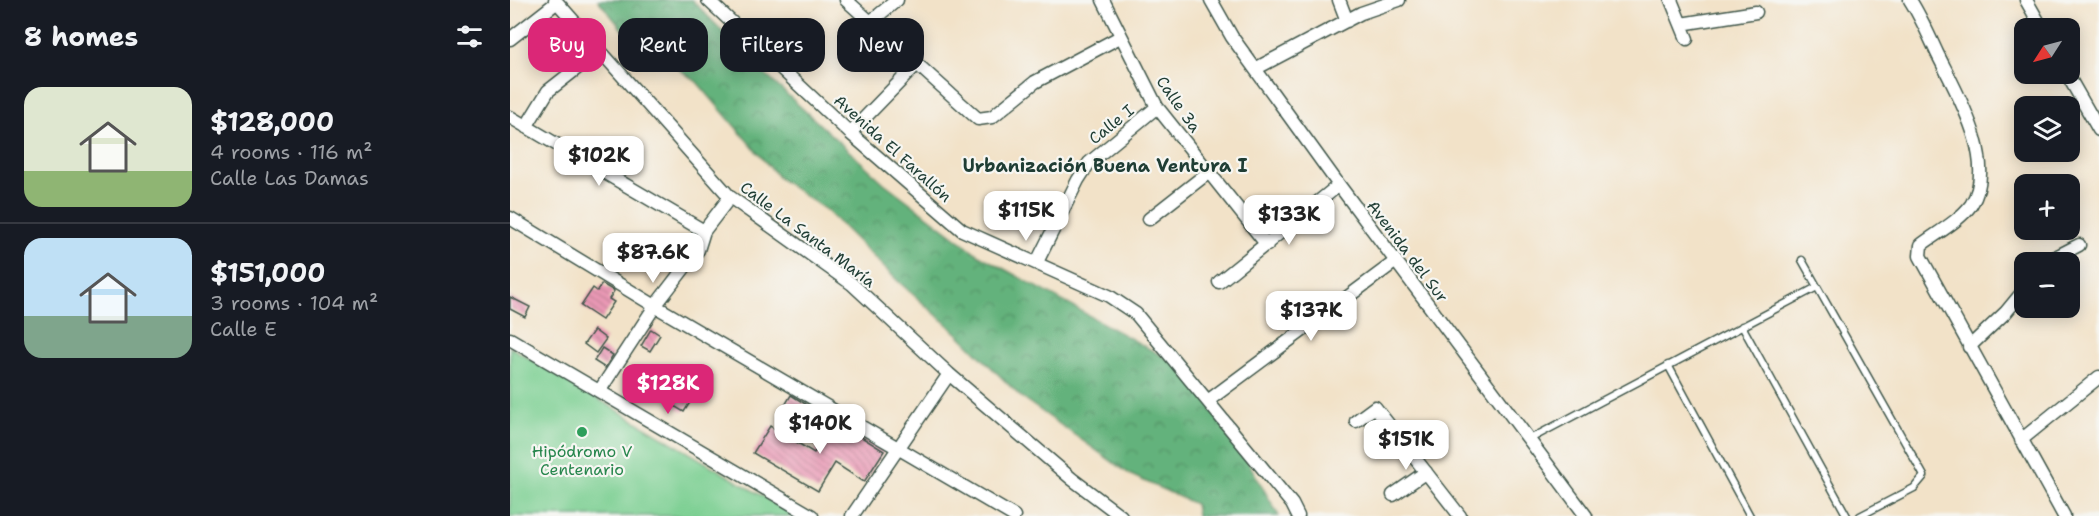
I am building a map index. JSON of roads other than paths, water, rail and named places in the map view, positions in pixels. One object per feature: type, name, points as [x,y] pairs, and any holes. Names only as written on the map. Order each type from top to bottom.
[{"type":"street","name":"Avenida El Farallón","points":[[708,0],[850,133],[962,230],[1037,262],[1124,304],[1136,314],[1209,400],[1292,504],[1298,516]]},
{"type":"street","points":[[846,0],[864,18]]},
{"type":"street","points":[[875,18],[897,0]]},
{"type":"street","name":"Calle 3a","points":[[1103,0],[1157,107],[1267,245]]},
{"type":"street","name":"Avenida del Sur","points":[[1211,0],[1254,69],[1586,516]]},
{"type":"street","points":[[1339,0],[1347,21]]},
{"type":"street","points":[[1254,69],[1347,21],[1399,0]]},
{"type":"street","points":[[1671,0],[1687,39]]},
{"type":"street","points":[[1910,0],[1968,115],[1977,143],[1978,169],[1976,193],[1970,205],[1921,245],[1919,251],[2064,516]]},
{"type":"street","points":[[2026,0],[2036,18]]},
{"type":"street","points":[[510,39],[555,2]]},
{"type":"street","name":"Calle La Santa María","points":[[555,2],[569,18]]},
{"type":"street","points":[[1681,24],[1755,12]]},
{"type":"street","points":[[923,72],[978,119],[985,120],[1035,82],[1120,37]]},
{"type":"street","name":"Calle La Santa María","points":[[606,59],[730,196],[852,284],[949,374],[1072,479],[1121,516]]},
{"type":"street","points":[[526,127],[548,91],[572,72]]},
{"type":"street","points":[[850,133],[908,72]]},
{"type":"street","points":[[2073,84],[2098,122]]},
{"type":"street","name":"Calle I","points":[[1037,262],[1078,180],[1089,163],[1157,107]]},
{"type":"street","points":[[510,117],[704,231]]},
{"type":"street","points":[[1149,219],[1209,172]]},
{"type":"street","points":[[1219,282],[1339,185]]},
{"type":"street","points":[[600,390],[654,306],[698,250],[704,231],[730,196]]},
{"type":"street","points":[[510,218],[654,306],[1014,516]]},
{"type":"street","points":[[2065,252],[2079,245]]},
{"type":"street","points":[[1209,400],[1395,261]]},
{"type":"street","points":[[1969,346],[2014,302]]},
{"type":"street","points":[[510,339],[812,516]]},
{"type":"street","points":[[852,516],[949,374]]},
{"type":"street","points":[[2021,441],[2099,377]]},
{"type":"street","points":[[1356,421],[1375,407],[1460,516]]},
{"type":"street","points":[[1394,495],[1425,472]]},
{"type":"lane","points":[[1802,260],[1924,476],[1914,488],[1860,516]]},
{"type":"lane","points":[[1530,439],[1817,287]]},
{"type":"lane","points":[[1742,326],[1847,516]]},
{"type":"lane","points":[[1668,365],[1750,516]]},
{"type":"place","name":"Hipódromo V Centenario","points":[[582,432]]},
{"type":"district","name":"Urbanización Buena Ventura I","points":[[1105,166]]}]
